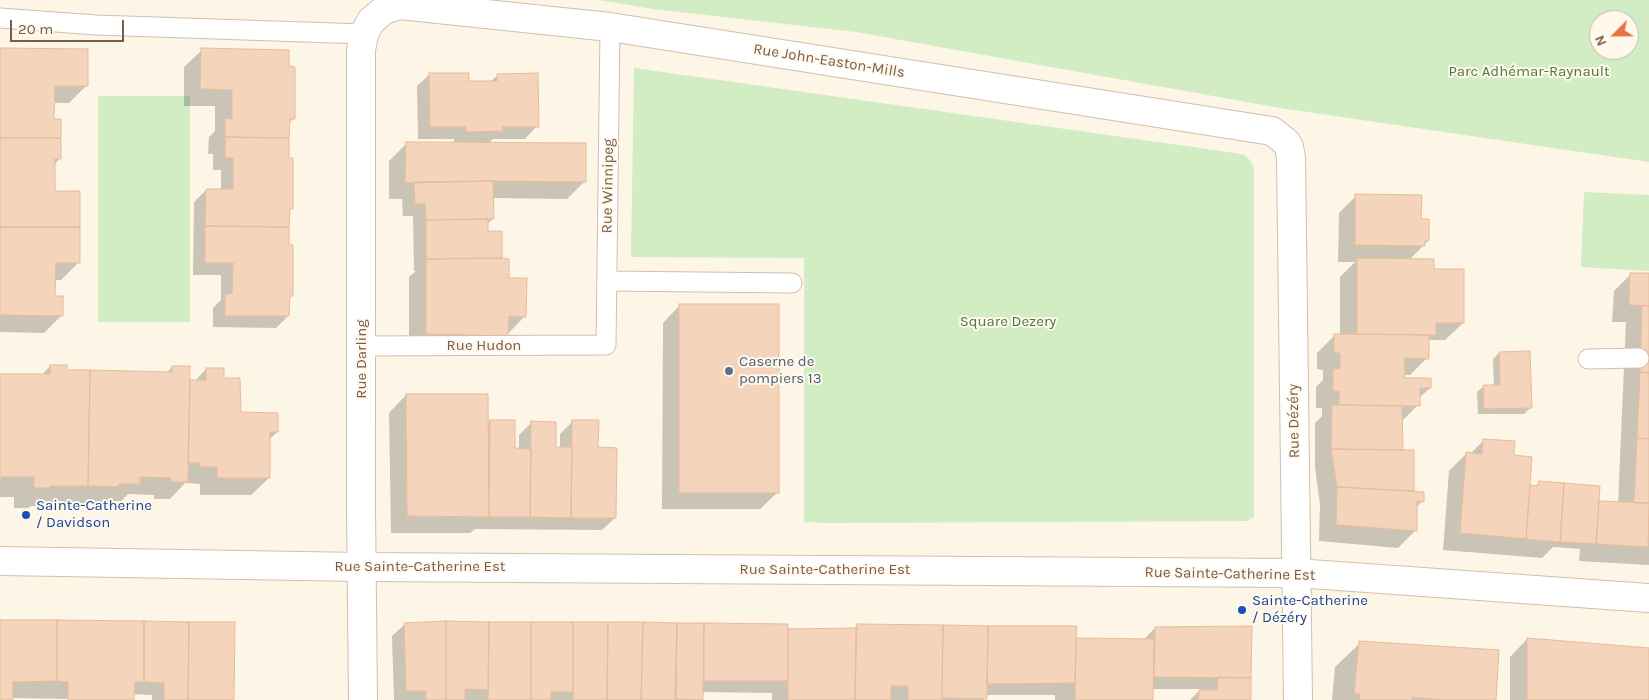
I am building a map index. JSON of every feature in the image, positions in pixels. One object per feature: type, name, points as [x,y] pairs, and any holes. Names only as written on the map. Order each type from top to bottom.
[{"type":"street","name":"Rue John-Easton-Mills","points":[[367,27],[384,10],[400,5],[610,27],[1272,131],[1286,142]]},
{"type":"street","name":"Rue Darling","points":[[363,700],[361,50],[367,27]]},
{"type":"street","name":"Rue Dézéry","points":[[1286,142],[1291,158],[1298,700]]},
{"type":"street","name":"Rue Sainte-Catherine Est","points":[[0,561],[362,567],[1296,573],[1649,598]]},
{"type":"lane","points":[[0,18],[96,26],[367,27]]},
{"type":"lane","name":"Rue Winnipeg","points":[[606,345],[610,27]]},
{"type":"lane","points":[[607,281],[792,283]]},
{"type":"lane","name":"Rue Hudon","points":[[362,346],[606,345]]},
{"type":"lane","points":[[1588,359],[1639,358]]},
{"type":"green space","name":"Parc Adhémar-Raynault","points":[[598,0],[1649,0],[1649,162],[1280,108],[856,32],[653,9]]},
{"type":"green space","name":"Square Dezery","points":[[634,68],[1244,155],[1253,166],[1254,174],[1254,517],[1248,521],[804,522],[804,258],[631,257]]},
{"type":"green space","points":[[98,96],[190,96],[190,322],[98,322]]},
{"type":"green space","points":[[1584,192],[1649,195],[1649,271],[1581,267]]},
{"type":"building","points":[[0,48],[88,49],[88,86],[55,86],[54,119],[61,119],[61,138],[0,138]]},
{"type":"building","points":[[201,48],[289,50],[289,66],[295,67],[295,119],[290,119],[289,138],[225,137],[225,118],[232,119],[232,90],[200,89]]},
{"type":"building","points":[[429,73],[469,73],[469,81],[497,81],[497,74],[538,73],[539,127],[502,127],[503,131],[466,132],[466,127],[430,127]]},
{"type":"building","points":[[225,137],[289,138],[289,158],[293,158],[293,209],[290,209],[289,227],[205,226],[206,189],[233,189],[233,158],[225,158]]},
{"type":"building","points":[[0,138],[61,138],[61,159],[55,159],[55,191],[80,191],[80,227],[0,227]]},
{"type":"building","points":[[406,142],[586,143],[586,182],[493,181],[405,183]]},
{"type":"building","points":[[493,181],[494,219],[426,220],[425,204],[415,204],[414,182]]},
{"type":"building","points":[[1355,194],[1422,195],[1421,219],[1429,219],[1429,241],[1425,241],[1425,246],[1355,245]]},
{"type":"building","points":[[488,219],[488,231],[502,231],[502,258],[426,259],[426,220]]},
{"type":"building","points":[[205,226],[289,227],[289,245],[293,245],[293,296],[290,296],[289,316],[225,316],[225,294],[232,294],[233,263],[205,263]]},
{"type":"building","points":[[0,227],[80,227],[80,263],[56,263],[55,296],[63,296],[63,316],[0,315]]},
{"type":"building","points":[[1357,258],[1434,259],[1434,269],[1464,269],[1464,323],[1436,323],[1436,335],[1357,334]]},
{"type":"building","points":[[426,259],[509,259],[509,278],[527,278],[526,317],[509,316],[508,336],[426,334]]},
{"type":"building","points":[[1630,273],[1649,273],[1649,306],[1629,305]]},
{"type":"building","name":"Caserne de pompiers 13","points":[[679,304],[779,304],[779,493],[679,493]]},
{"type":"building","points":[[1642,305],[1649,306],[1649,373],[1640,372]]},
{"type":"building","points":[[1334,334],[1429,335],[1429,359],[1404,358],[1405,378],[1431,378],[1431,388],[1420,388],[1420,406],[1339,405],[1339,391],[1333,391],[1333,368],[1340,369],[1340,353],[1334,353]]},
{"type":"building","points":[[1530,351],[1532,408],[1484,409],[1483,385],[1500,385],[1499,352]]},
{"type":"building","points":[[50,365],[67,365],[67,370],[90,370],[88,486],[34,488],[34,477],[1,477],[2,481],[0,480],[0,374],[50,374]]},
{"type":"building","points":[[172,366],[190,366],[188,482],[170,482],[171,478],[140,477],[140,484],[119,484],[118,487],[88,486],[90,370],[172,372]]},
{"type":"building","points":[[206,368],[224,368],[224,378],[240,378],[241,412],[278,413],[278,432],[270,432],[270,478],[217,478],[217,467],[200,467],[199,463],[188,463],[190,380],[206,380]]},
{"type":"building","points":[[1640,372],[1649,373],[1649,439],[1637,438]]},
{"type":"building","points":[[406,394],[488,394],[489,517],[407,516]]},
{"type":"building","points":[[1332,405],[1402,406],[1403,450],[1331,449]]},
{"type":"building","points":[[490,420],[515,420],[515,448],[531,449],[530,517],[489,517]]},
{"type":"building","points":[[572,420],[599,420],[598,447],[617,448],[616,518],[571,518]]},
{"type":"building","points":[[531,421],[556,422],[556,447],[572,447],[571,518],[530,517]]},
{"type":"building","points":[[1637,438],[1649,439],[1649,503],[1634,503]]},
{"type":"building","points":[[1483,439],[1515,441],[1514,455],[1532,457],[1526,539],[1460,533],[1466,452],[1482,454]]},
{"type":"building","points":[[1331,449],[1414,450],[1414,491],[1337,487]]},
{"type":"building","points":[[1539,481],[1564,483],[1560,542],[1526,539],[1530,485],[1538,486]]},
{"type":"building","points":[[1564,483],[1600,486],[1596,544],[1560,542]]},
{"type":"building","points":[[1337,487],[1424,492],[1424,502],[1417,501],[1417,531],[1336,525]]},
{"type":"building","points":[[1599,501],[1649,503],[1648,547],[1596,544]]},
{"type":"building","points":[[0,620],[57,620],[57,681],[13,682],[13,700],[0,700]]},
{"type":"building","points":[[57,620],[144,621],[144,682],[135,682],[134,700],[68,700],[68,682],[57,681]]},
{"type":"building","points":[[144,621],[189,622],[188,700],[164,700],[164,683],[144,682]]},
{"type":"building","points":[[446,621],[446,700],[426,700],[426,691],[406,691],[404,623]]},
{"type":"building","points":[[446,621],[489,622],[488,690],[465,689],[465,700],[446,700]]},
{"type":"building","points":[[189,622],[235,622],[234,700],[188,700]]},
{"type":"building","points":[[489,622],[531,622],[531,700],[488,700]]},
{"type":"building","points":[[531,622],[573,622],[573,692],[551,692],[551,700],[531,700]]},
{"type":"building","points":[[573,622],[608,622],[607,700],[573,700]]},
{"type":"building","points":[[608,622],[643,622],[641,700],[607,700]]},
{"type":"building","points":[[643,622],[677,623],[675,700],[641,700]]},
{"type":"building","points":[[677,623],[704,623],[703,700],[676,699]]},
{"type":"building","points":[[704,623],[788,624],[788,681],[704,681]]},
{"type":"building","points":[[857,624],[943,625],[942,700],[908,700],[908,686],[891,686],[891,700],[855,700]]},
{"type":"building","points":[[943,625],[988,626],[987,699],[942,698]]},
{"type":"building","points":[[988,626],[1077,626],[1075,683],[987,684]]},
{"type":"building","points":[[1252,626],[1251,678],[1154,677],[1155,627]]},
{"type":"building","points":[[856,628],[855,700],[788,700],[788,629]]},
{"type":"building","points":[[1076,638],[1154,639],[1153,700],[1075,700]]},
{"type":"building","points":[[1527,638],[1649,648],[1649,700],[1527,700]]},
{"type":"building","points":[[1359,641],[1499,650],[1496,700],[1442,700],[1412,697],[1412,700],[1359,700],[1360,694],[1354,694]]},
{"type":"building","points":[[1218,677],[1251,678],[1251,700],[1198,700],[1199,690],[1217,690]]},
{"type":"place","name":"Caserne de pompiers 13","points":[[729,371]]},
{"type":"place","name":"Sainte-Catherine / Davidson","points":[[26,515]]},
{"type":"place","name":"Sainte-Catherine / Dézéry","points":[[1242,610]]}]
